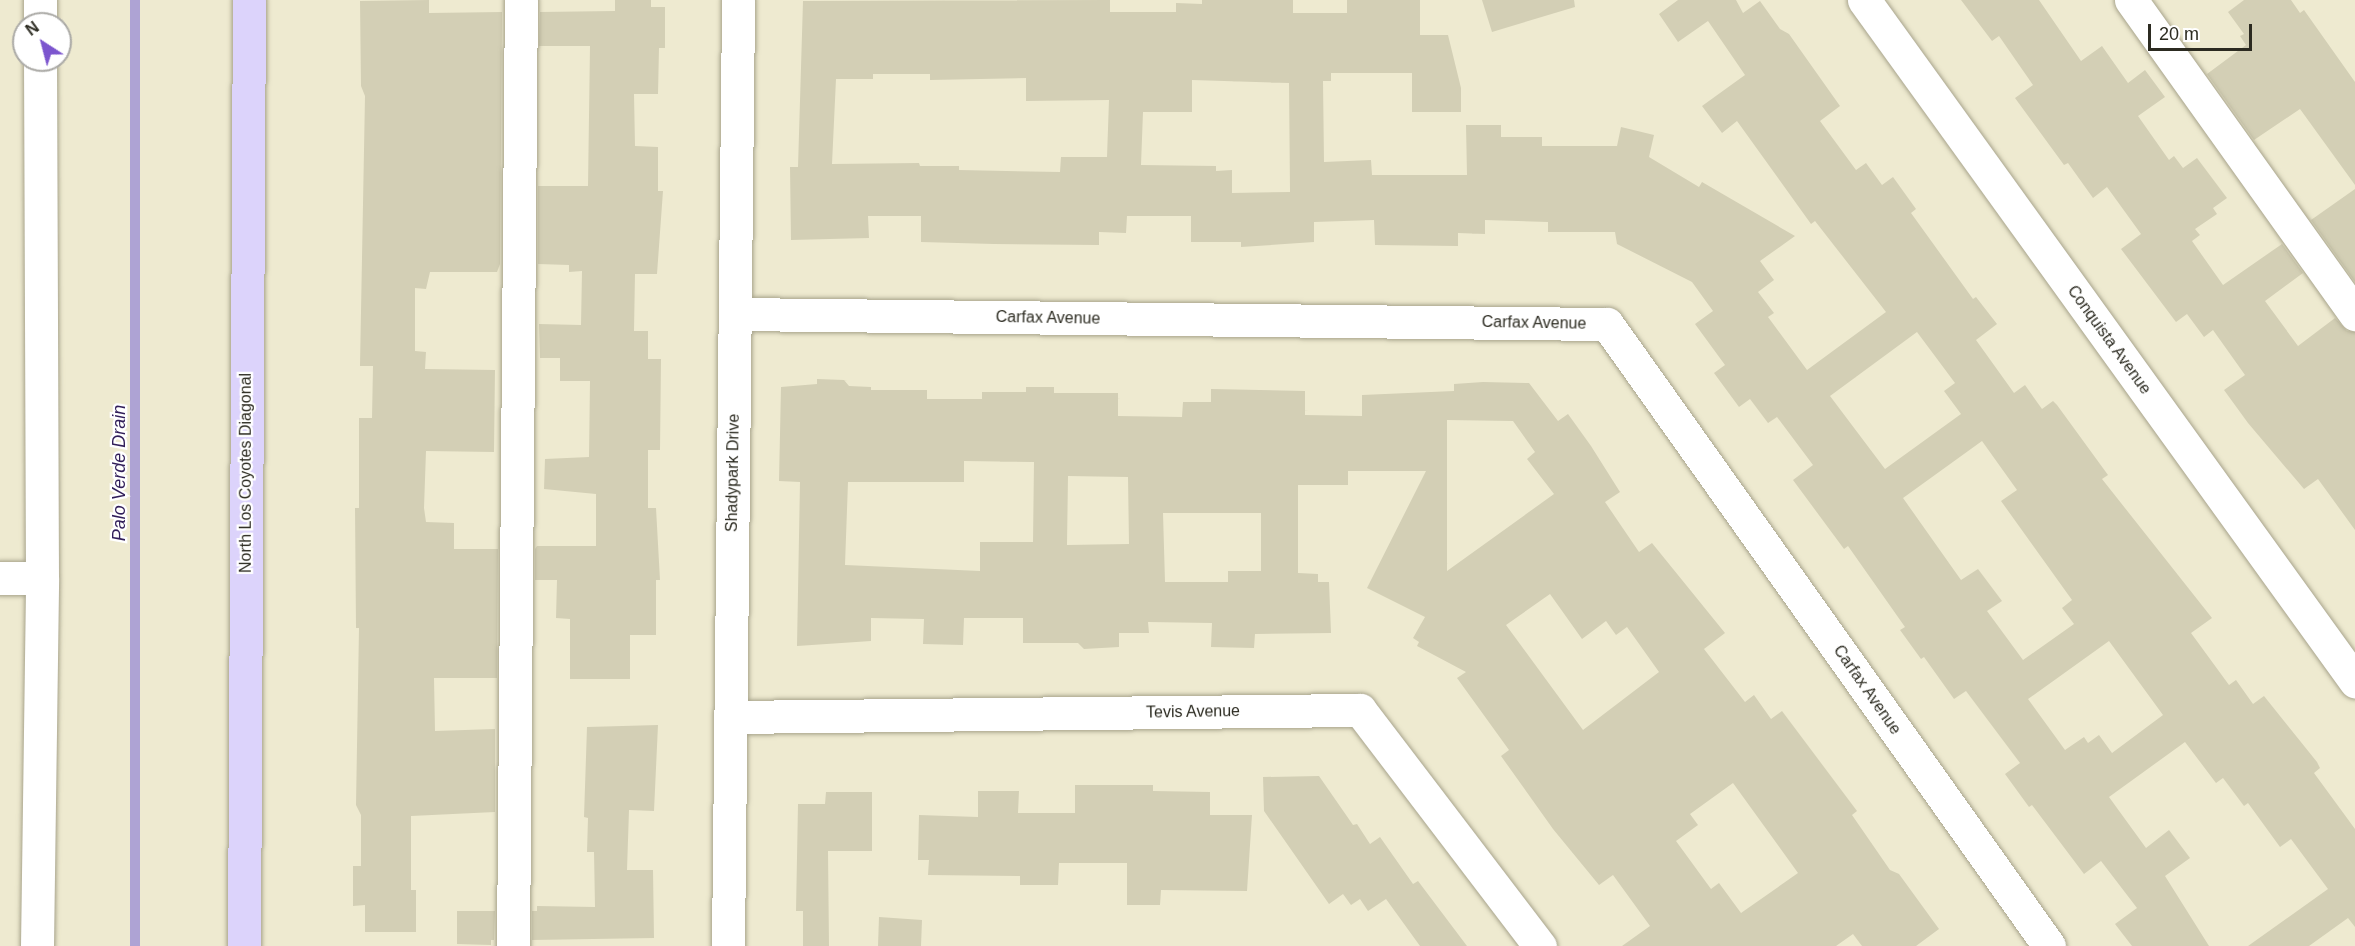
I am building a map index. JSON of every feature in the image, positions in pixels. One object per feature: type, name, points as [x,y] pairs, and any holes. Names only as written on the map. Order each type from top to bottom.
[{"type":"main road","name":"North Los Coyotes Diagonal","points":[[244,946],[249,0]]},
{"type":"street","points":[[513,946],[521,0]]},
{"type":"street","name":"Shadypark Drive","points":[[728,946],[738,0]]},
{"type":"street","name":"Conquista Avenue","points":[[1864,0],[2355,681]]},
{"type":"street","points":[[2131,0],[2355,314]]},
{"type":"street","points":[[37,946],[42,578],[40,72]]},
{"type":"street","name":"Carfax Avenue","points":[[735,314],[1607,324],[2049,946]]},
{"type":"street","points":[[0,578],[42,578]]},
{"type":"street","name":"Tevis Avenue","points":[[730,717],[1360,710],[1540,946]]},
{"type":"building","points":[[429,0],[429,13],[502,12],[500,264],[497,272],[430,272],[426,289],[415,288],[415,351],[426,352],[425,369],[495,370],[494,452],[426,451],[424,508],[426,522],[454,523],[454,549],[498,549],[497,678],[434,678],[435,731],[495,729],[495,812],[411,816],[411,890],[416,890],[416,932],[365,932],[365,905],[353,906],[353,866],[361,866],[361,815],[356,805],[359,628],[356,628],[355,508],[359,508],[359,418],[372,418],[373,366],[360,366],[365,96],[361,86],[360,1]]},
{"type":"building","points":[[615,0],[651,0],[651,7],[665,7],[665,48],[659,48],[658,94],[634,94],[635,146],[658,147],[658,191],[663,191],[657,274],[635,274],[634,331],[648,331],[648,359],[661,359],[660,450],[648,450],[648,508],[656,508],[660,580],[656,580],[656,635],[630,635],[630,679],[570,679],[570,619],[556,618],[557,580],[535,580],[535,549],[537,546],[596,546],[596,494],[544,489],[545,459],[589,457],[590,381],[560,381],[560,358],[540,358],[539,324],[581,325],[582,271],[569,272],[569,265],[538,264],[538,186],[588,186],[590,46],[539,46],[540,12],[615,11]]},
{"type":"building","points":[[1110,0],[1110,12],[1176,12],[1176,3],[1202,4],[1202,0],[1293,0],[1293,13],[1347,13],[1347,0],[1420,0],[1420,35],[1448,35],[1461,88],[1461,112],[1412,112],[1412,73],[1331,73],[1331,81],[1323,81],[1324,162],[1371,160],[1372,175],[1467,175],[1466,125],[1501,125],[1501,137],[1542,137],[1542,146],[1617,146],[1621,127],[1654,135],[1649,157],[1699,187],[1702,182],[1795,236],[1760,261],[1774,280],[1758,292],[1774,313],[1768,317],[1807,370],[1886,312],[1815,221],[1811,224],[1737,121],[1722,133],[1702,106],[1745,75],[1708,21],[1678,42],[1659,14],[1678,0],[1736,0],[1743,13],[1760,1],[1780,29],[1789,34],[1840,106],[1820,121],[1856,170],[1866,163],[1882,185],[1893,177],[1916,209],[1911,213],[1973,299],[1976,297],[1997,324],[1976,340],[2014,393],[2025,385],[2042,409],[2053,401],[2057,405],[2108,475],[2102,479],[2212,618],[2191,633],[2229,685],[2236,680],[2253,704],[2264,696],[2317,762],[2320,768],[2314,773],[2355,829],[2355,927],[2348,918],[2309,946],[2248,946],[2328,889],[2291,839],[2280,847],[2248,803],[2244,806],[2223,778],[2216,783],[2185,742],[2109,797],[2146,848],[2169,830],[2190,858],[2165,876],[2209,946],[2132,946],[2115,924],[2137,908],[2101,861],[2084,874],[2032,805],[2029,807],[2005,774],[2020,763],[1966,691],[1954,699],[1924,657],[1921,659],[1900,630],[1905,627],[1848,546],[1844,549],[1793,480],[1813,465],[1777,417],[1768,423],[1750,399],[1739,407],[1714,373],[1725,365],[1695,324],[1713,311],[1692,282],[1617,244],[1615,232],[1548,232],[1548,222],[1485,220],[1485,234],[1458,233],[1458,246],[1375,245],[1374,220],[1314,222],[1314,242],[1241,247],[1241,242],[1191,242],[1191,216],[1127,216],[1126,233],[1099,232],[1099,245],[994,244],[921,242],[921,216],[868,216],[869,238],[791,240],[790,167],[798,167],[803,1]],"holes":[[[873,74],[930,74],[930,80],[1026,78],[1026,101],[1109,100],[1107,157],[1061,157],[1060,172],[959,170],[959,166],[920,166],[919,163],[832,164],[836,79],[873,79]],[[1192,80],[1289,83],[1290,192],[1232,193],[1232,170],[1216,171],[1216,166],[1141,165],[1143,112],[1192,112]],[[1917,332],[1955,383],[1944,391],[1961,414],[1885,469],[1830,396]],[[1982,441],[2017,490],[2001,501],[2072,600],[2062,608],[2074,624],[2023,660],[1987,611],[2002,601],[1978,569],[1961,580],[1903,498]],[[2109,641],[2163,715],[2112,753],[2099,735],[2088,743],[2084,737],[2065,750],[2028,699]]]},
{"type":"building","points":[[1482,0],[1574,0],[1575,7],[1492,32]]},
{"type":"building","points":[[1961,0],[2039,0],[2081,61],[2102,46],[2128,83],[2145,70],[2165,97],[2138,116],[2169,160],[2174,156],[2183,168],[2197,158],[2227,198],[2213,208],[2217,214],[2195,229],[2200,235],[2192,241],[2223,285],[2282,244],[2303,273],[2265,301],[2298,346],[2335,318],[2347,331],[2355,332],[2355,530],[2318,479],[2304,489],[2248,423],[2224,390],[2245,375],[2213,330],[2204,337],[2187,314],[2176,322],[2121,249],[2141,234],[2107,187],[2093,198],[2068,163],[2064,165],[2015,98],[2033,85],[1999,36],[1992,41]]},
{"type":"building","points":[[2244,0],[2291,0],[2300,13],[2304,10],[2355,82],[2355,185],[2300,109],[2254,140],[2207,74],[2246,45],[2240,36],[2244,34],[2228,12]]},
{"type":"building","points":[[2355,189],[2355,282],[2311,220]]},
{"type":"building","points":[[817,379],[844,380],[849,386],[871,387],[871,390],[927,390],[927,399],[982,399],[982,392],[1026,392],[1026,387],[1054,387],[1054,393],[1118,393],[1118,416],[1182,417],[1183,402],[1211,402],[1211,389],[1305,391],[1305,415],[1362,416],[1362,395],[1454,391],[1454,384],[1529,383],[1558,421],[1568,414],[1591,446],[1620,492],[1605,502],[1639,552],[1652,543],[1725,633],[1704,649],[1745,702],[1754,695],[1771,719],[1782,711],[1857,811],[1852,815],[1890,870],[1899,874],[1939,929],[1916,946],[1862,946],[1853,934],[1836,946],[1622,946],[1650,926],[1613,875],[1599,885],[1553,829],[1501,756],[1509,750],[1457,678],[1466,672],[1417,646],[1419,642],[1413,638],[1425,617],[1367,588],[1426,471],[1348,471],[1348,485],[1298,485],[1298,573],[1318,574],[1318,582],[1329,582],[1331,633],[1255,634],[1254,648],[1211,647],[1212,623],[1148,622],[1149,633],[1119,633],[1119,647],[1084,649],[1078,643],[1023,643],[1023,618],[964,618],[963,645],[923,644],[924,619],[871,618],[871,641],[797,646],[800,482],[779,481],[781,387],[817,384]],"holes":[[[1447,420],[1513,421],[1535,452],[1527,459],[1554,494],[1447,571]],[[964,461],[1034,462],[1033,542],[980,542],[980,571],[845,565],[848,482],[964,482]],[[1068,476],[1128,477],[1129,544],[1067,545]],[[1163,513],[1261,513],[1261,571],[1228,571],[1228,582],[1165,582]],[[1550,594],[1582,639],[1606,621],[1616,635],[1627,627],[1659,672],[1583,730],[1506,625]],[[1733,783],[1798,873],[1741,913],[1719,883],[1711,889],[1676,841],[1698,825],[1690,814]]]},
{"type":"building","points":[[658,725],[654,811],[629,810],[627,870],[653,870],[654,938],[532,940],[532,911],[537,911],[537,906],[595,907],[594,852],[587,852],[588,818],[584,817],[587,727]]},
{"type":"building","points":[[1319,776],[1353,825],[1357,824],[1370,844],[1380,837],[1413,884],[1418,881],[1467,946],[1420,946],[1386,899],[1368,911],[1360,899],[1351,905],[1343,894],[1329,904],[1264,811],[1263,777]]},
{"type":"building","points":[[1075,785],[1153,785],[1153,791],[1210,792],[1210,815],[1252,815],[1247,891],[1161,890],[1160,905],[1127,905],[1127,863],[1059,863],[1058,885],[1020,885],[1020,876],[928,875],[929,860],[918,860],[919,815],[978,817],[978,791],[1019,791],[1018,813],[1075,813]]},
{"type":"building","points":[[826,792],[872,792],[872,851],[828,851],[829,946],[803,946],[803,911],[796,911],[798,804],[825,804]]},
{"type":"building","points":[[457,911],[495,911],[494,940],[491,940],[491,945],[457,944]]},
{"type":"building","points":[[879,917],[922,920],[921,946],[878,946]]},
{"type":"waterway","name":"Palo Verde Drain","points":[[135,0],[135,946]]}]
